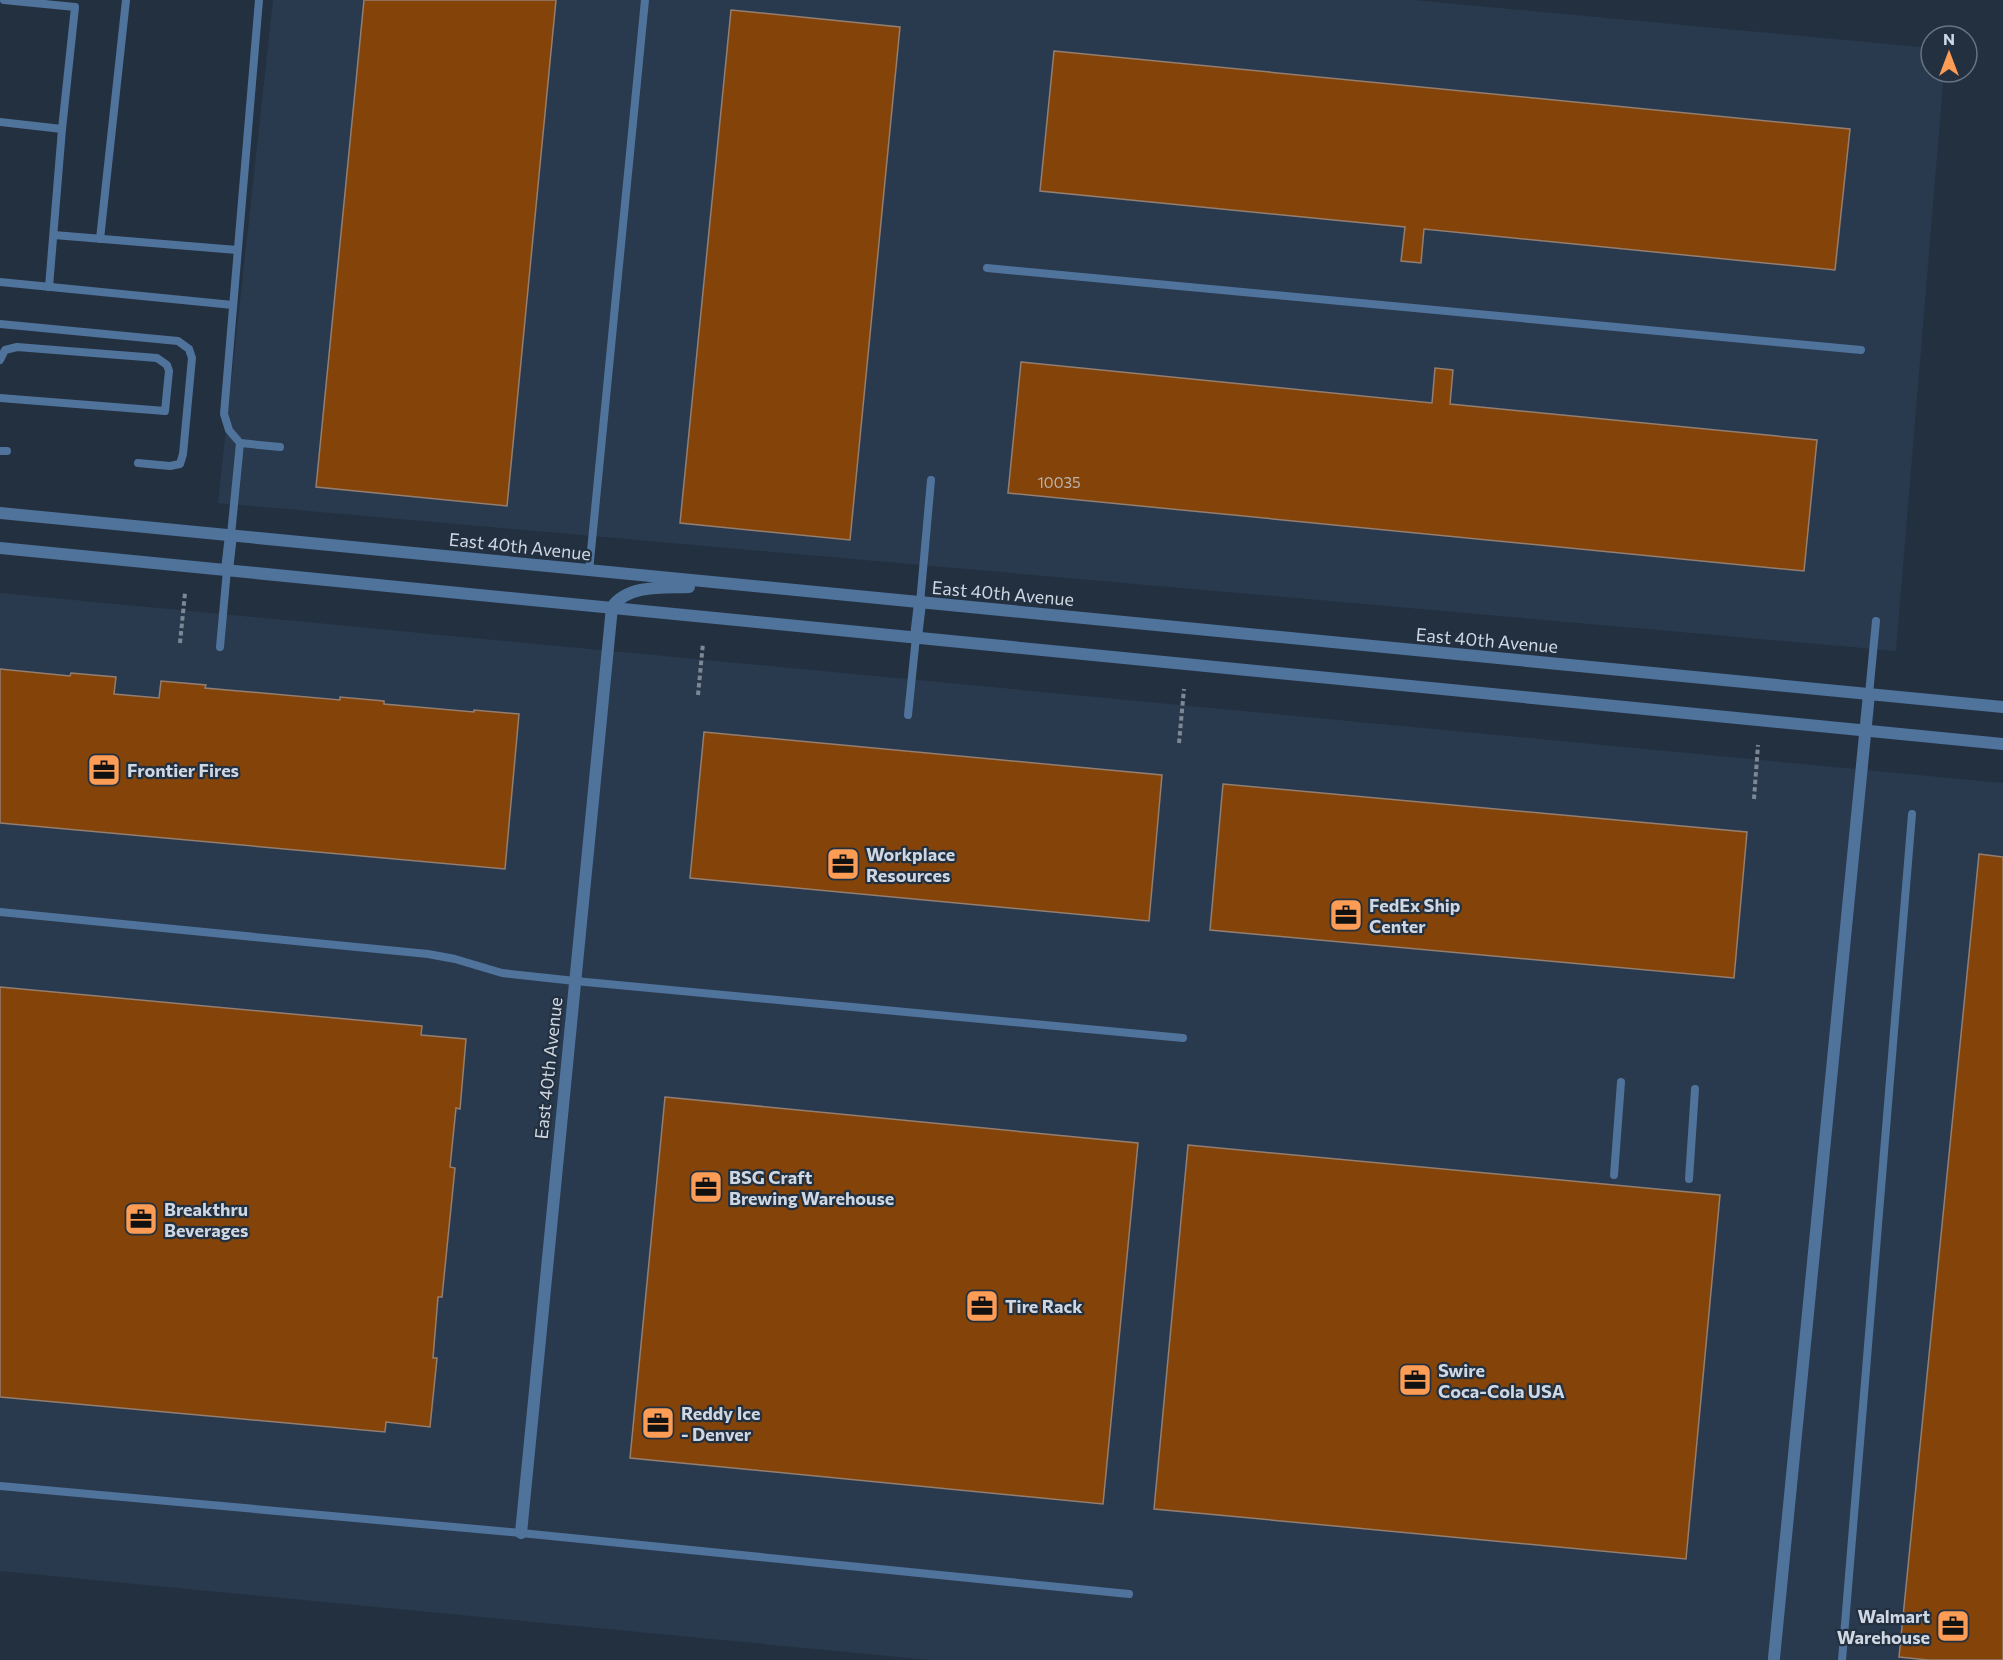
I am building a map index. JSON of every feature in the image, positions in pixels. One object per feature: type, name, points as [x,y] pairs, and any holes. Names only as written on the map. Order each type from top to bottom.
[{"type":"street","name":"East 40th Avenue","points":[[0,513],[2003,707]]},
{"type":"street","points":[[227,570],[231,535]]},
{"type":"street","points":[[0,548],[2003,744]]},
{"type":"street","points":[[612,607],[622,597],[638,591],[726,585]]},
{"type":"street","points":[[916,638],[920,603]]},
{"type":"street","name":"East 40th Avenue","points":[[521,1533],[612,607]]},
{"type":"street","points":[[1777,1659],[1869,694]]},
{"type":"lane","points":[[4,0],[76,3],[62,129],[49,286]]},
{"type":"lane","points":[[100,239],[126,0]]},
{"type":"lane","points":[[231,535],[240,443],[230,430],[224,414],[259,0]]},
{"type":"lane","points":[[590,571],[645,0]]},
{"type":"lane","points":[[0,122],[62,129]]},
{"type":"lane","points":[[54,235],[237,250]]},
{"type":"lane","points":[[987,268],[1861,350]]},
{"type":"lane","points":[[0,282],[233,305]]},
{"type":"lane","points":[[0,324],[178,341],[189,349],[192,358],[183,454],[180,464],[170,466],[138,463]]},
{"type":"lane","points":[[0,360],[5,350],[17,347],[157,358],[167,365],[169,371],[165,411],[0,398]]},
{"type":"lane","points":[[240,443],[280,447]]},
{"type":"lane","points":[[920,603],[931,480]]},
{"type":"lane","points":[[220,647],[227,570]]},
{"type":"lane","points":[[1869,694],[1876,621]]},
{"type":"lane","points":[[908,715],[916,638]]},
{"type":"lane","points":[[1842,1660],[1912,814]]},
{"type":"lane","points":[[0,912],[428,954],[455,959],[502,973],[575,981],[1183,1038]]},
{"type":"lane","points":[[1614,1174],[1621,1082]]},
{"type":"lane","points":[[1689,1179],[1695,1089]]},
{"type":"lane","points":[[0,1485],[521,1533],[1129,1594]]},
{"type":"path","points":[[180,644],[185,593]]},
{"type":"path","points":[[698,695],[704,644]]},
{"type":"path","points":[[1179,743],[1184,689]]},
{"type":"path","points":[[1754,799],[1758,745]]},
{"type":"shaded area","points":[[273,0],[1413,0],[1919,47],[1919,84],[1943,84],[1896,651],[218,503]]},
{"type":"shaded area","points":[[0,593],[2003,783],[2003,1660],[930,1660],[0,1571]]},
{"type":"building","points":[[364,0],[556,0],[507,506],[316,487]]},
{"type":"building","points":[[731,10],[900,27],[850,540],[680,523]]},
{"type":"building","points":[[1054,51],[1850,129],[1835,270],[1424,229],[1421,263],[1401,261],[1405,227],[1040,191]]},
{"type":"building","points":[[1021,362],[1432,403],[1435,368],[1453,370],[1450,404],[1817,440],[1804,571],[1008,493]]},
{"type":"building","points":[[0,669],[70,676],[71,673],[116,677],[114,694],[159,698],[161,681],[206,685],[205,688],[340,700],[340,697],[384,701],[384,704],[519,714],[505,869],[0,823]]},
{"type":"building","points":[[704,732],[1162,775],[1149,921],[690,878]]},
{"type":"building","points":[[1223,784],[1747,832],[1734,978],[1210,930]]},
{"type":"building","points":[[1979,854],[2003,857],[2003,1660],[1928,1660],[1899,1657]]},
{"type":"building","points":[[0,987],[422,1026],[421,1035],[466,1039],[460,1109],[456,1108],[450,1167],[455,1168],[442,1297],[438,1297],[433,1358],[437,1358],[430,1427],[386,1422],[385,1432],[0,1397]]},
{"type":"building","points":[[665,1097],[1138,1143],[1103,1504],[630,1458]]},
{"type":"building","points":[[1188,1145],[1720,1195],[1686,1559],[1154,1509]]},
{"type":"place","name":"Frontier Fires","points":[[104,770]]},
{"type":"place","name":"Workplace Resources","points":[[843,864]]},
{"type":"place","name":"FedEx Ship Center","points":[[1346,915]]},
{"type":"place","name":"BSG Craft Brewing Warehouse","points":[[706,1187]]},
{"type":"place","name":"Breakthru Beverages","points":[[141,1219]]},
{"type":"place","name":"Tire Rack","points":[[982,1306]]},
{"type":"place","name":"Swire Coca-Cola USA","points":[[1415,1380]]},
{"type":"place","name":"Reddy Ice - Denver","points":[[658,1423]]},
{"type":"place","name":"Walmart Warehouse","points":[[1953,1626]]}]
